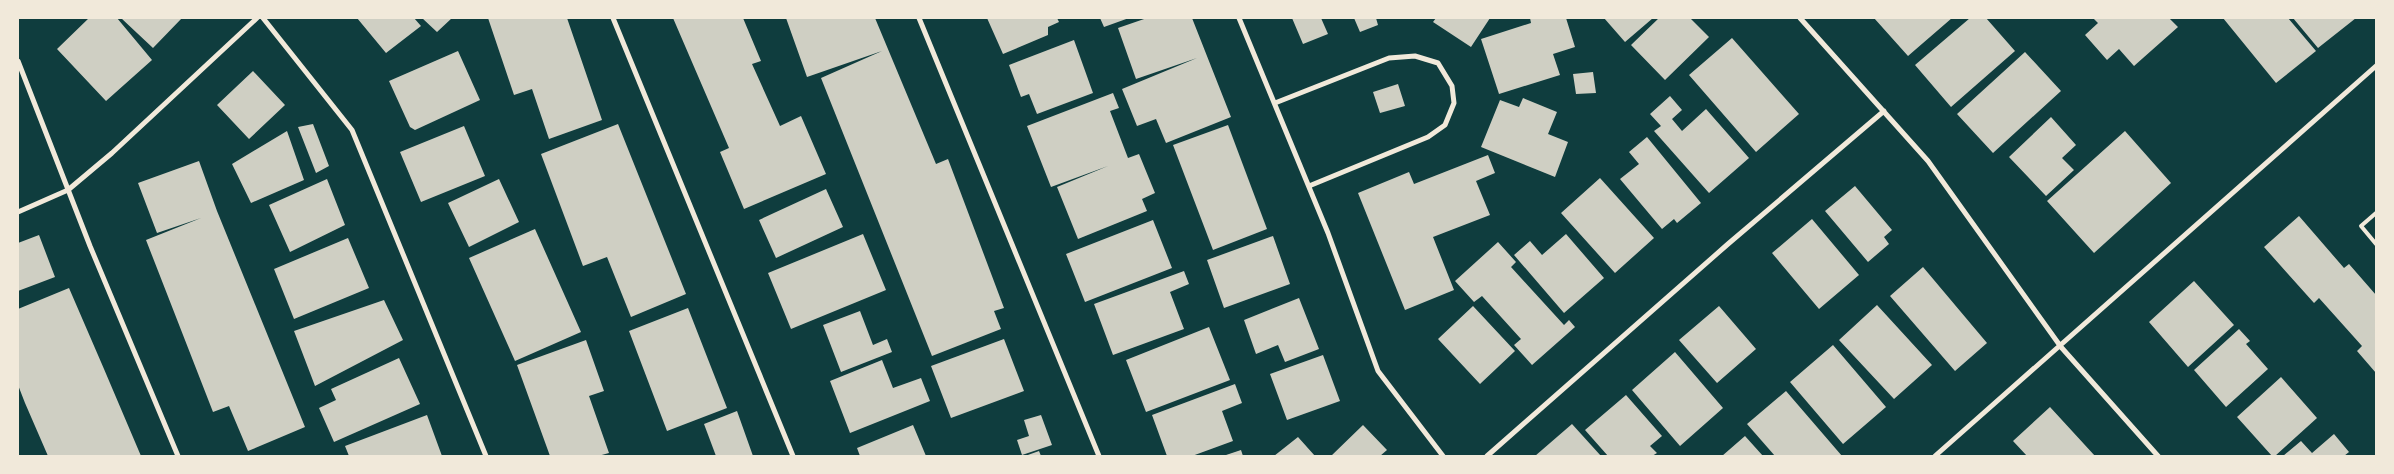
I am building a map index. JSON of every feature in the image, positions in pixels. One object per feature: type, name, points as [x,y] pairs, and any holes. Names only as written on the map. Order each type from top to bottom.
[{"type":"street","points":[[18,212],[68,190],[112,153],[257,18]]},
{"type":"street","points":[[263,18],[352,130],[486,456]]},
{"type":"street","points":[[613,18],[793,456]]},
{"type":"street","points":[[919,18],[1099,456]]},
{"type":"street","points":[[1239,18],[1309,186],[1378,371],[1443,456]]},
{"type":"street","points":[[1800,18],[1928,161],[2061,347],[2158,456]]},
{"type":"street","points":[[1275,103],[1390,58],[1415,56],[1438,63],[1452,86],[1454,103],[1445,124],[1428,137],[1309,186]]},
{"type":"street","points":[[18,61],[68,190],[178,456]]},
{"type":"street","points":[[1935,456],[2061,347],[2376,66]]},
{"type":"street","points":[[1487,456],[1728,244],[1884,111]]},
{"type":"lane","points":[[2376,213],[2361,226],[2376,244]]},
{"type":"building","points":[[89,18],[117,18],[152,60],[106,101],[57,49]]},
{"type":"building","points":[[121,18],[182,18],[153,48]]},
{"type":"building","points":[[357,18],[414,18],[421,26],[386,53]]},
{"type":"building","points":[[422,18],[452,18],[437,32]]},
{"type":"building","points":[[488,18],[567,18],[602,120],[549,139],[532,89],[514,95]]},
{"type":"building","points":[[673,18],[743,18],[761,61],[752,64],[780,126],[801,116],[826,174],[744,209],[720,152],[729,148]]},
{"type":"building","points":[[786,18],[875,18],[936,164],[948,159],[1004,308],[994,311],[1001,329],[932,356],[821,78],[882,51],[807,77]]},
{"type":"building","points":[[987,18],[1057,18],[1059,22],[1048,27],[1048,35],[1003,54]]},
{"type":"building","points":[[1100,18],[1129,18],[1104,27]]},
{"type":"building","points":[[1147,18],[1192,18],[1231,117],[1166,143],[1156,119],[1137,126],[1122,89],[1197,58],[1136,79],[1118,28]]},
{"type":"building","points":[[1292,18],[1321,18],[1328,34],[1303,44]]},
{"type":"building","points":[[1354,18],[1376,18],[1378,25],[1360,32]]},
{"type":"building","points":[[1436,18],[1490,18],[1471,47],[1433,22]]},
{"type":"building","points":[[1530,18],[1566,18],[1575,47],[1553,54],[1560,75],[1499,94],[1481,39],[1531,23]]},
{"type":"building","points":[[1604,18],[1653,18],[1625,42]]},
{"type":"building","points":[[1659,18],[1690,18],[1709,37],[1665,80],[1631,45]]},
{"type":"building","points":[[1874,18],[1952,18],[1908,56]]},
{"type":"building","points":[[1970,18],[1986,18],[2015,51],[1951,107],[1915,65]]},
{"type":"building","points":[[2093,18],[2169,18],[2178,27],[2134,66],[2119,49],[2107,60],[2085,35],[2098,23]]},
{"type":"building","points":[[2223,18],[2288,18],[2316,51],[2276,83]]},
{"type":"building","points":[[2293,18],[2356,18],[2318,48]]},
{"type":"building","points":[[1732,38],[1799,114],[1756,152],[1689,75]]},
{"type":"building","points":[[1074,40],[1093,93],[1037,114],[1029,94],[1021,97],[1009,65]]},
{"type":"building","points":[[458,51],[480,100],[415,130],[410,127],[389,81]]},
{"type":"building","points":[[2025,52],[2061,91],[1993,153],[1957,114]]},
{"type":"building","points":[[253,71],[285,105],[249,139],[217,105]]},
{"type":"building","points":[[1593,72],[1596,93],[1576,94],[1573,74]]},
{"type":"building","points":[[1398,84],[1405,106],[1380,113],[1373,92]]},
{"type":"building","points":[[1113,93],[1119,108],[1110,111],[1128,158],[1139,154],[1155,193],[1142,199],[1147,211],[1078,239],[1057,187],[1108,166],[1051,187],[1027,126]]},
{"type":"building","points":[[1670,96],[1682,110],[1672,119],[1682,131],[1706,109],[1749,158],[1709,193],[1654,131],[1661,126],[1650,114]]},
{"type":"building","points":[[1523,98],[1557,112],[1548,134],[1568,142],[1555,177],[1481,147],[1500,100],[1519,107]]},
{"type":"building","points":[[2051,117],[2076,145],[2062,158],[2074,170],[2046,196],[2009,157]]},
{"type":"building","points":[[313,124],[329,166],[316,173],[298,127]]},
{"type":"building","points":[[618,124],[686,294],[631,317],[607,257],[583,266],[541,154]]},
{"type":"building","points":[[1228,125],[1267,229],[1213,250],[1173,145]]},
{"type":"building","points":[[464,126],[485,176],[421,202],[400,152]]},
{"type":"building","points":[[287,131],[304,180],[251,203],[232,164]]},
{"type":"building","points":[[2125,131],[2171,183],[2094,253],[2047,201]]},
{"type":"building","points":[[1647,137],[1701,203],[1677,223],[1674,219],[1662,229],[1620,179],[1639,164],[1629,152]]},
{"type":"building","points":[[1488,155],[1495,173],[1476,181],[1490,215],[1433,237],[1454,290],[1405,310],[1358,193],[1409,172],[1414,184]]},
{"type":"building","points":[[199,161],[217,211],[305,427],[248,451],[229,406],[213,412],[146,240],[201,218],[157,233],[138,183]]},
{"type":"building","points":[[1600,178],[1654,238],[1615,273],[1561,213]]},
{"type":"building","points":[[327,179],[345,225],[290,252],[269,205]]},
{"type":"building","points":[[499,179],[519,222],[469,247],[448,203]]},
{"type":"building","points":[[1855,186],[1892,230],[1884,237],[1889,244],[1868,262],[1825,211]]},
{"type":"building","points":[[826,189],[843,227],[776,258],[759,220]]},
{"type":"building","points":[[2299,216],[2344,268],[2349,264],[2376,295],[2376,373],[2357,351],[2362,346],[2319,298],[2314,303],[2264,247]]},
{"type":"building","points":[[1812,219],[1859,275],[1819,309],[1772,253]]},
{"type":"building","points":[[1153,220],[1172,268],[1085,302],[1066,254]]},
{"type":"building","points":[[535,229],[581,332],[515,361],[469,258]]},
{"type":"building","points":[[863,234],[886,290],[791,329],[768,273]]},
{"type":"building","points":[[1566,234],[1604,278],[1564,313],[1514,255],[1530,241],[1542,255]]},
{"type":"building","points":[[39,235],[55,277],[18,291],[18,243]]},
{"type":"building","points":[[1273,236],[1290,284],[1224,308],[1207,260]]},
{"type":"building","points":[[348,238],[369,288],[294,319],[274,269]]},
{"type":"building","points":[[1498,242],[1516,262],[1511,267],[1564,325],[1569,320],[1575,327],[1532,365],[1514,345],[1521,339],[1482,296],[1474,302],[1455,281]]},
{"type":"building","points":[[1923,267],[1987,343],[1955,371],[1890,296]]},
{"type":"building","points":[[1184,271],[1189,284],[1170,292],[1184,329],[1113,355],[1094,304]]},
{"type":"building","points":[[2194,281],[2234,325],[2188,367],[2149,322]]},
{"type":"building","points":[[69,288],[141,456],[48,456],[25,403],[18,385],[18,309]]},
{"type":"building","points":[[1299,298],[1319,349],[1285,362],[1278,345],[1256,354],[1244,320]]},
{"type":"building","points":[[384,300],[403,340],[315,386],[294,331]]},
{"type":"building","points":[[1877,305],[1932,365],[1894,399],[1839,340]]},
{"type":"building","points":[[1473,306],[1515,351],[1480,384],[1438,339]]},
{"type":"building","points":[[1719,306],[1756,349],[1717,383],[1679,340]]},
{"type":"building","points":[[688,308],[727,408],[667,431],[629,331]]},
{"type":"building","points":[[860,311],[873,345],[887,339],[892,352],[841,372],[823,325]]},
{"type":"building","points":[[1209,327],[1230,380],[1146,412],[1126,360]]},
{"type":"building","points":[[2239,329],[2250,341],[2246,344],[2268,369],[2226,407],[2194,370]]},
{"type":"building","points":[[1004,339],[1024,391],[951,418],[931,366]]},
{"type":"building","points":[[586,340],[604,391],[589,396],[609,453],[598,456],[550,456],[517,365]]},
{"type":"building","points":[[1833,345],[1886,407],[1843,444],[1790,382]]},
{"type":"building","points":[[1675,352],[1723,408],[1680,446],[1632,390]]},
{"type":"building","points":[[1323,355],[1340,401],[1287,420],[1270,374]]},
{"type":"building","points":[[399,358],[420,404],[334,442],[319,408],[336,400],[331,389]]},
{"type":"building","points":[[882,360],[893,388],[921,378],[930,401],[850,433],[830,381]]},
{"type":"building","points":[[2281,377],[2317,418],[2275,456],[2272,456],[2237,417]]},
{"type":"building","points":[[1235,384],[1242,403],[1222,411],[1233,441],[1192,456],[1167,456],[1152,415]]},
{"type":"building","points":[[1786,391],[1842,456],[1775,456],[1747,424]]},
{"type":"building","points":[[1626,395],[1662,436],[1650,446],[1657,453],[1652,456],[1608,456],[1585,430]]},
{"type":"building","points":[[2050,407],[2095,456],[2027,456],[2013,441]]},
{"type":"building","points":[[737,411],[753,456],[716,456],[704,424]]},
{"type":"building","points":[[427,415],[442,456],[349,456],[345,446]]},
{"type":"building","points":[[1041,415],[1052,445],[1022,455],[1017,440],[1029,436],[1024,420]]},
{"type":"building","points":[[1572,424],[1601,456],[1535,456]]},
{"type":"building","points":[[913,425],[926,456],[860,456],[857,448]]},
{"type":"building","points":[[1363,425],[1387,450],[1380,456],[1331,456]]},
{"type":"building","points":[[2334,434],[2349,452],[2344,456],[2283,456],[2301,441],[2312,453]]},
{"type":"building","points":[[1745,436],[1763,456],[1722,456]]},
{"type":"building","points":[[1298,437],[1315,456],[1274,456]]},
{"type":"building","points":[[1241,450],[1243,456],[1223,456]]},
{"type":"building","points":[[1039,451],[1041,456],[1025,456]]}]
